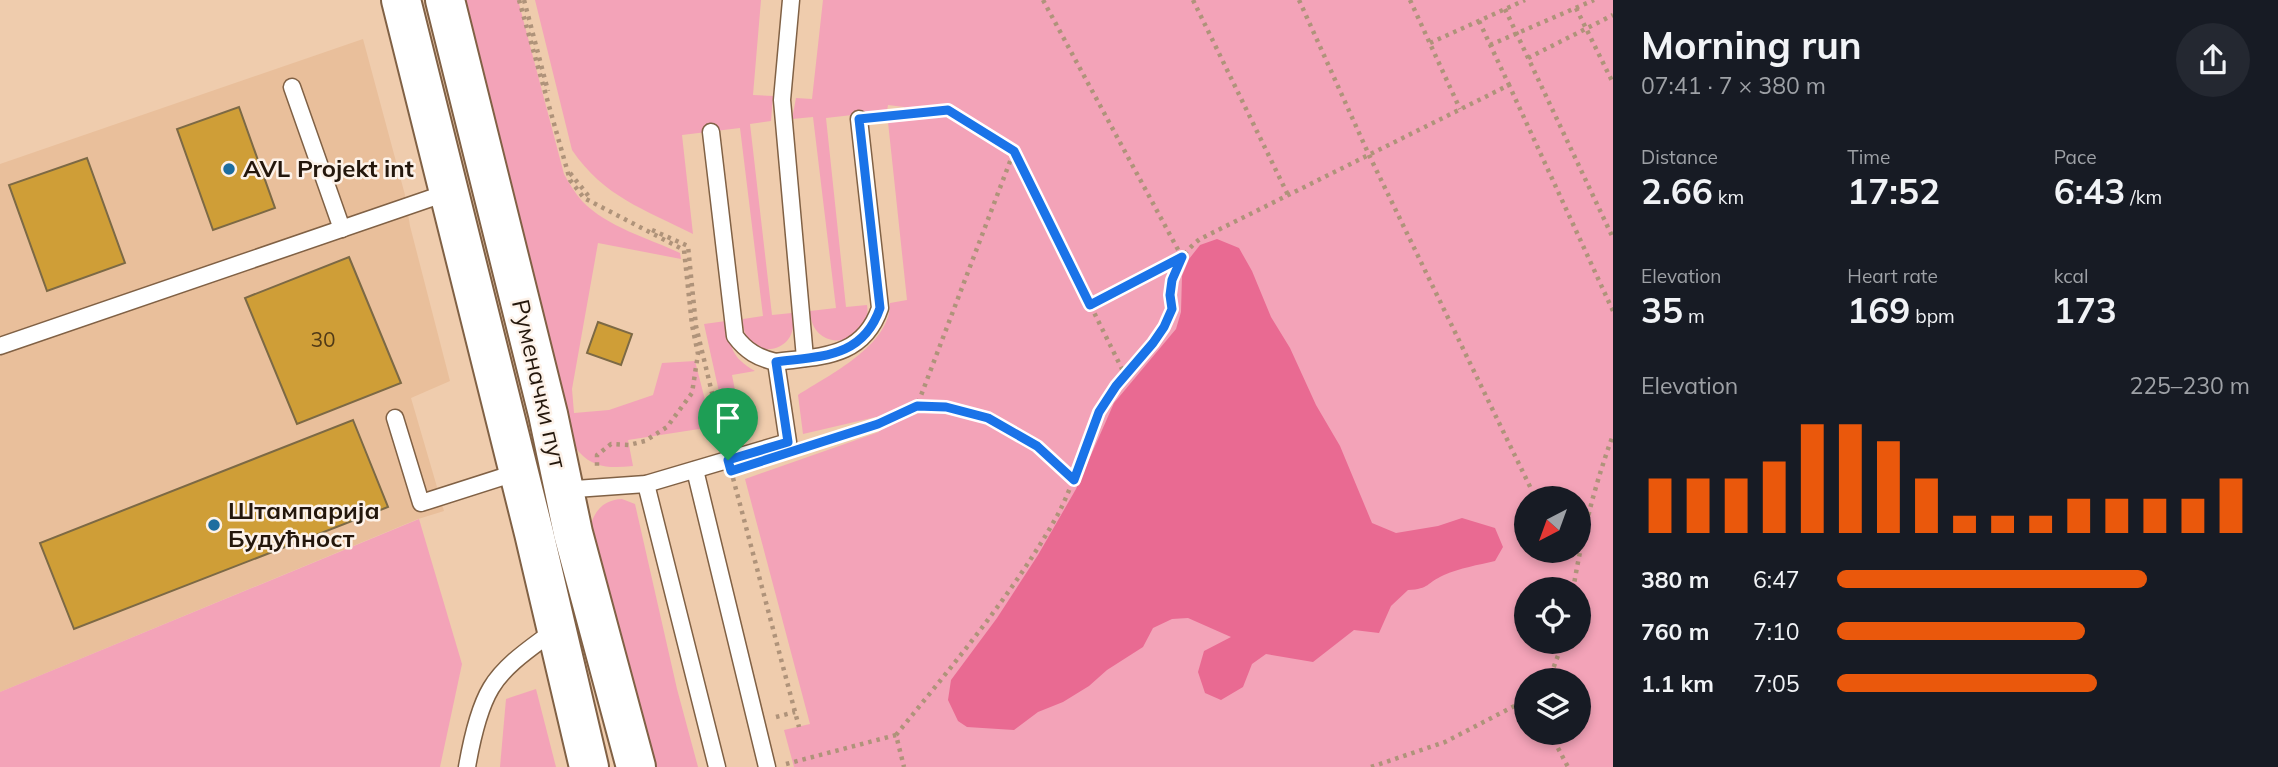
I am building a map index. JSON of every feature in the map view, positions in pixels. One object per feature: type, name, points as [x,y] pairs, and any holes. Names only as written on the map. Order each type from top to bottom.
[{"type":"main road","name":"Руменачки пут","points":[[401,0],[449,192],[548,488],[573,533],[636,767]]},
{"type":"main road","name":"Руменачки пут","points":[[445,0],[548,414],[548,488],[556,629],[589,767]]},
{"type":"lane","points":[[791,0],[782,100],[804,358]]},
{"type":"lane","points":[[292,87],[342,229]]},
{"type":"lane","points":[[711,132],[735,336],[757,356],[776,362],[831,354],[850,347],[872,327],[880,308],[859,119]]},
{"type":"lane","points":[[0,346],[449,192]]},
{"type":"lane","points":[[395,418],[421,503],[548,488],[646,484],[788,442],[776,362]]},
{"type":"lane","points":[[695,470],[767,767]]},
{"type":"lane","points":[[646,484],[717,767]]},
{"type":"lane","points":[[467,767],[472,738],[491,688],[512,663],[556,629]]},
{"type":"path","points":[[522,0],[570,180],[584,198],[684,250],[692,326],[698,354],[692,393],[667,427],[645,441],[629,445],[611,444],[548,488]]},
{"type":"path","points":[[522,0],[569,171],[589,198],[613,213],[688,246],[696,326],[728,460],[799,727]]},
{"type":"path","points":[[1044,0],[1182,257]]},
{"type":"path","points":[[1193,0],[1288,195]]},
{"type":"path","points":[[1298,0],[1369,155],[1530,486]]},
{"type":"path","points":[[1410,0],[1460,109]]},
{"type":"path","points":[[1430,43],[1525,0]]},
{"type":"path","points":[[1490,45],[1594,0]]},
{"type":"path","points":[[1576,8],[1613,83]]},
{"type":"path","points":[[1505,9],[1613,238]]},
{"type":"path","points":[[1528,58],[1613,15]]},
{"type":"path","points":[[1479,21],[1613,311]]},
{"type":"path","points":[[1090,305],[1182,257],[1200,239],[1509,85]]},
{"type":"path","points":[[859,119],[948,110],[1014,151],[1125,375]]},
{"type":"path","points":[[917,406],[1014,151]]},
{"type":"path","points":[[787,764],[896,735],[992,614],[1056,517],[1074,480],[1099,412],[1164,327],[1172,309],[1172,280],[1182,257]]},
{"type":"path","points":[[805,448],[878,424],[917,406],[946,407],[988,418],[1037,446],[1074,480]]},
{"type":"path","points":[[1591,499],[1613,436]]},
{"type":"path","points":[[1371,767],[1446,742],[1514,706]]},
{"type":"path","points":[[896,735],[904,767]]},
{"type":"path","points":[[1556,745],[1568,767]]},
{"type":"shaded area","points":[[463,0],[518,0],[564,174],[572,188],[582,201],[603,218],[680,253],[681,259],[598,243],[572,389],[574,413],[609,410],[653,395],[662,363],[695,361],[712,427],[628,440],[633,466],[611,467],[591,462],[579,452],[572,439]]},
{"type":"shaded area","points":[[535,0],[761,0],[753,95],[773,96],[771,121],[750,124],[772,315],[792,313],[793,328],[789,339],[781,346],[761,348],[751,343],[745,333],[743,319],[763,316],[740,128],[682,135],[693,234],[611,191],[584,166],[572,150]]},
{"type":"shaded area","points":[[823,0],[1613,0],[1613,767],[794,767],[784,730],[810,724],[745,479],[879,432],[876,417],[803,434],[798,395],[841,368],[870,345],[888,318],[890,303],[907,300],[888,122],[906,120],[904,107],[888,105],[887,111],[826,118],[846,307],[867,305],[867,319],[853,337],[842,340],[831,340],[821,335],[813,325],[810,311],[836,308],[813,117],[792,119],[796,98],[812,99]]},
{"type":"shaded area","points":[[363,39],[405,195],[410,226],[450,381],[411,398],[444,511],[418,519],[0,692],[0,164]]},
{"type":"shaded area","points":[[1217,239],[1239,248],[1252,271],[1271,317],[1290,348],[1316,405],[1340,446],[1372,523],[1396,533],[1438,526],[1462,518],[1495,528],[1503,547],[1495,561],[1456,570],[1424,587],[1408,590],[1391,606],[1379,633],[1354,630],[1313,662],[1266,654],[1252,664],[1243,687],[1221,700],[1205,693],[1198,672],[1204,651],[1231,637],[1188,618],[1172,619],[1153,628],[1143,647],[1107,670],[1089,686],[1063,702],[1038,712],[1014,730],[967,727],[958,721],[948,700],[951,680],[997,618],[1038,555],[1076,489],[1114,403],[1176,329],[1181,312],[1182,276],[1189,259],[1200,245]]},
{"type":"shaded area","points":[[726,321],[733,351],[755,371],[732,375],[742,426],[727,428],[704,324]]},
{"type":"shaded area","points":[[622,499],[635,504],[677,689],[698,767],[651,767],[590,528],[601,507],[610,501]]},
{"type":"shaded area","points":[[419,519],[462,664],[440,767],[0,767],[0,692]]},
{"type":"shaded area","points":[[536,689],[556,767],[500,767],[506,699]]},
{"type":"building","points":[[239,107],[275,208],[213,230],[177,129]]},
{"type":"building","points":[[87,158],[125,263],[47,291],[9,185]]},
{"type":"building","points":[[349,257],[401,383],[297,424],[245,298]]},
{"type":"building","points":[[598,322],[632,334],[621,365],[587,353]]},
{"type":"building","name":"Штампарија Будућност","points":[[353,420],[388,507],[74,629],[40,543]]},
{"type":"place","name":"AVL Projekt int","points":[[229,169]]},
{"type":"place","name":"Штампарија Будућност","points":[[214,525]]},
{"type":"route","points":[[948,110],[1014,151],[1090,305],[1182,257],[1170,287],[1172,309],[1164,327],[1116,386],[1099,412],[1074,480],[1037,446],[988,418],[946,407],[917,406],[878,424],[731,471],[728,460],[788,442],[776,362],[841,352],[866,335],[877,317],[880,308],[859,119],[948,110]]}]
